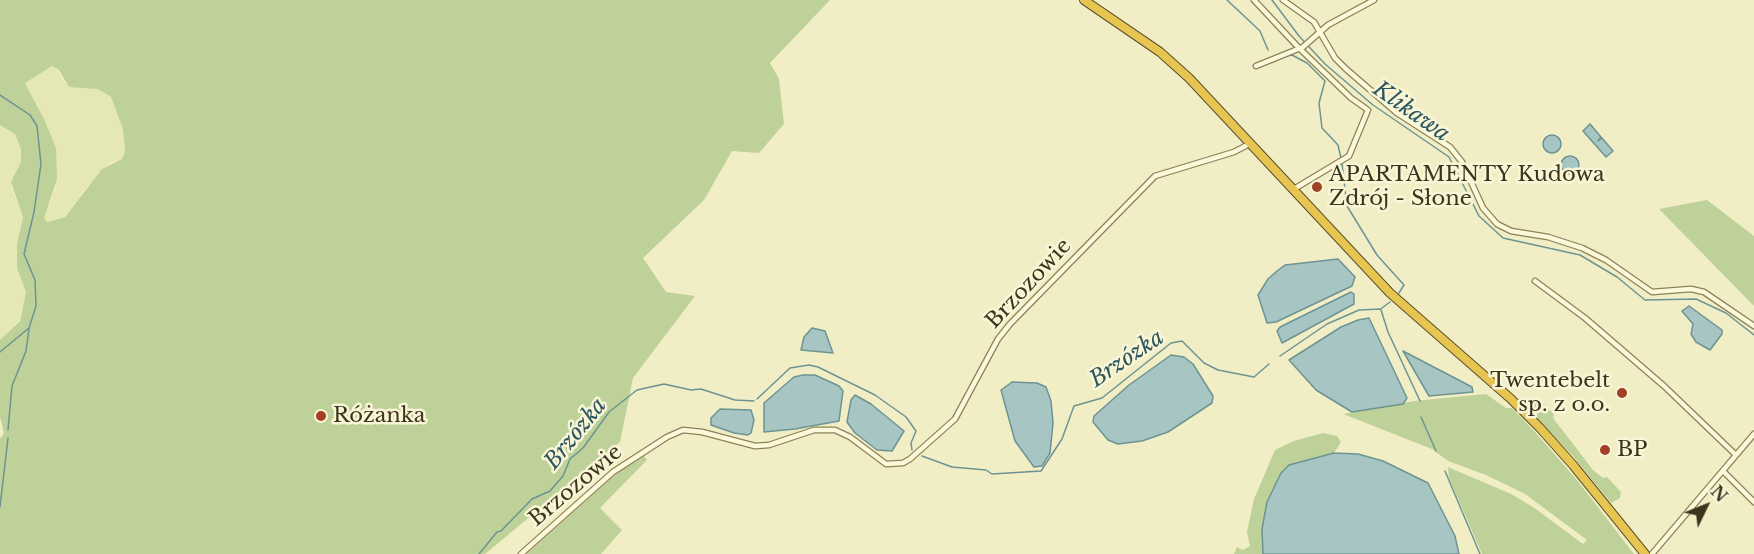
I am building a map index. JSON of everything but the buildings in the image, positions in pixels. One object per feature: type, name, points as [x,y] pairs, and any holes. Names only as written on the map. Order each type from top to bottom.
[{"type":"highway","points":[[1084,0],[1169,59],[1251,143],[1390,293],[1511,399],[1540,428],[1645,554]]},
{"type":"street","points":[[1254,0],[1351,98],[1368,110],[1349,156],[1294,189]]},
{"type":"street","points":[[1283,0],[1314,22],[1335,58],[1388,105],[1450,147],[1462,162],[1483,208],[1501,227],[1582,248],[1606,260],[1652,292],[1691,290],[1704,292],[1754,326]]},
{"type":"street","points":[[1256,66],[1314,40],[1321,31],[1374,0]]},
{"type":"street","name":"Brzozowie","points":[[521,554],[613,472],[683,430],[702,432],[756,447],[814,430],[828,429],[850,437],[886,464],[903,463],[955,418],[998,339],[1010,324],[1155,176],[1234,153],[1251,143]]},
{"type":"street","points":[[1535,281],[1593,325],[1664,386],[1736,455]]},
{"type":"street","points":[[1652,554],[1754,434]]},
{"type":"street","points":[[1723,471],[1754,502]]},
{"type":"green space","points":[[0,0],[830,0],[770,63],[779,79],[784,124],[759,153],[732,151],[704,200],[643,258],[666,292],[695,296],[633,378],[620,442],[485,554],[0,554],[0,439],[4,433],[0,417],[0,340],[20,321],[26,292],[17,268],[17,244],[23,217],[11,182],[21,162],[21,149],[15,134],[0,125]],"holes":[[[52,66],[59,70],[69,87],[98,89],[111,97],[123,129],[125,152],[122,159],[102,169],[65,217],[47,222],[44,218],[57,179],[56,148],[25,83]]]},
{"type":"green space","points":[[55,67],[65,83],[98,89],[111,97],[123,129],[125,152],[122,159],[111,162],[87,187],[64,217],[47,222],[44,218],[56,187],[56,148],[25,83],[46,68]]},
{"type":"green space","points":[[0,125],[15,134],[21,149],[21,162],[11,186],[23,217],[17,244],[17,267],[26,292],[19,320],[0,340]]},
{"type":"green space","points":[[1707,200],[1754,236],[1754,306],[1659,209]]},
{"type":"green space","points":[[1486,394],[1506,408],[1512,408],[1535,432],[1577,480],[1634,554],[1482,554],[1449,478],[1448,467],[1511,494],[1533,507],[1583,544],[1587,540],[1525,494],[1486,475],[1448,461],[1432,449],[1343,414],[1414,401]]},
{"type":"green space","points":[[1540,401],[1554,414],[1553,418],[1593,470],[1603,478],[1607,477],[1621,492],[1620,498],[1611,503],[1573,456],[1532,414],[1533,405]]},
{"type":"green space","points":[[1323,433],[1337,436],[1341,442],[1334,453],[1289,465],[1281,473],[1262,529],[1263,554],[1234,554],[1237,547],[1243,550],[1250,546],[1247,532],[1254,499],[1275,450],[1294,441]]},
{"type":"green space","points":[[644,456],[647,460],[600,508],[622,530],[601,554],[527,554],[619,471]]},
{"type":"water","points":[[1590,124],[1601,137],[1598,141],[1602,138],[1613,151],[1606,157],[1583,131]]},
{"type":"water","points":[[1548,135],[1556,135],[1561,140],[1559,151],[1548,153],[1543,148],[1543,140]]},
{"type":"water","points":[[1566,156],[1574,156],[1579,161],[1577,172],[1566,174],[1561,169],[1561,161]]},
{"type":"water","points":[[1338,259],[1355,277],[1352,286],[1276,322],[1267,323],[1258,295],[1268,279],[1285,265]]},
{"type":"water","points":[[1351,292],[1354,294],[1354,304],[1282,343],[1277,331],[1280,327]]},
{"type":"water","points":[[1689,306],[1722,330],[1722,334],[1710,350],[1696,342],[1691,334],[1693,324],[1682,311]]},
{"type":"water","points":[[1369,318],[1407,398],[1403,404],[1352,412],[1316,390],[1289,360],[1341,327]]},
{"type":"water","points":[[812,328],[825,331],[833,353],[801,350],[804,337]]},
{"type":"water","points":[[1403,351],[1472,387],[1473,392],[1429,396]]},
{"type":"water","points":[[1171,355],[1184,357],[1193,364],[1213,396],[1212,403],[1168,432],[1142,441],[1118,444],[1108,440],[1093,422],[1094,416],[1129,385]]},
{"type":"water","points":[[815,375],[839,386],[843,391],[839,421],[764,432],[764,403],[794,377]]},
{"type":"water","points":[[1012,382],[1037,383],[1046,387],[1051,401],[1053,423],[1050,453],[1042,466],[1034,467],[1015,441],[1001,390]]},
{"type":"water","points":[[855,395],[871,404],[904,431],[892,451],[877,450],[855,433],[847,422],[851,400]]},
{"type":"water","points":[[720,409],[751,410],[754,420],[751,433],[748,435],[734,433],[711,425],[711,418]]},
{"type":"water","points":[[1334,453],[1358,454],[1383,461],[1428,483],[1455,536],[1459,554],[1263,554],[1262,529],[1267,502],[1281,473],[1289,465]]},
{"type":"waterway","points":[[1227,0],[1260,31],[1268,50]]},
{"type":"waterway","name":"Klikawa","points":[[1272,0],[1299,36],[1325,64],[1373,105],[1449,157],[1479,216],[1503,238],[1580,255],[1617,277],[1645,300],[1696,299],[1726,313],[1754,335]]},
{"type":"waterway","points":[[1286,56],[1292,55],[1307,63],[1325,81],[1319,103],[1322,128],[1338,145],[1341,158]]},
{"type":"waterway","points":[[0,95],[30,115],[37,126],[41,164],[34,212],[24,254],[35,280],[36,306],[29,328],[0,352]]},
{"type":"waterway","points":[[1342,164],[1347,206],[1377,255],[1404,285],[1399,293]]},
{"type":"waterway","points":[[1382,308],[1390,302]]},
{"type":"waterway","name":"Brzózka","points":[[1280,356],[1327,324],[1359,310],[1381,309]]},
{"type":"waterway","points":[[1381,310],[1388,332],[1420,401]]},
{"type":"waterway","points":[[8,430],[12,386],[26,351],[29,329]]},
{"type":"waterway","name":"Brzózka","points":[[922,456],[952,467],[986,470],[992,474],[1041,471],[1062,439],[1074,406],[1102,398],[1171,343],[1182,341],[1204,363],[1218,370],[1254,377],[1269,364]]},
{"type":"waterway","name":"Brzózka","points":[[757,399],[790,368],[809,365],[818,367],[875,395],[906,417],[916,431],[911,443],[912,450]]},
{"type":"waterway","name":"Brzózka","points":[[479,554],[497,532],[501,531],[532,499],[550,491],[563,476],[570,459],[583,448],[609,412],[637,390],[664,384],[691,390],[701,389],[735,400],[754,401]]},
{"type":"waterway","points":[[1421,417],[1436,451]]},
{"type":"waterway","points":[[0,507],[8,438]]},
{"type":"waterway","points":[[1445,471],[1480,554]]},
{"type":"place","name":"APARTAMENTY Kudowa Zdrój - Słone","points":[[1317,187]]},
{"type":"place","name":"Twentebelt sp. z o.o.","points":[[1622,393]]},
{"type":"place","name":"Różanka","points":[[321,416]]},
{"type":"place","name":"BP","points":[[1605,450]]}]
